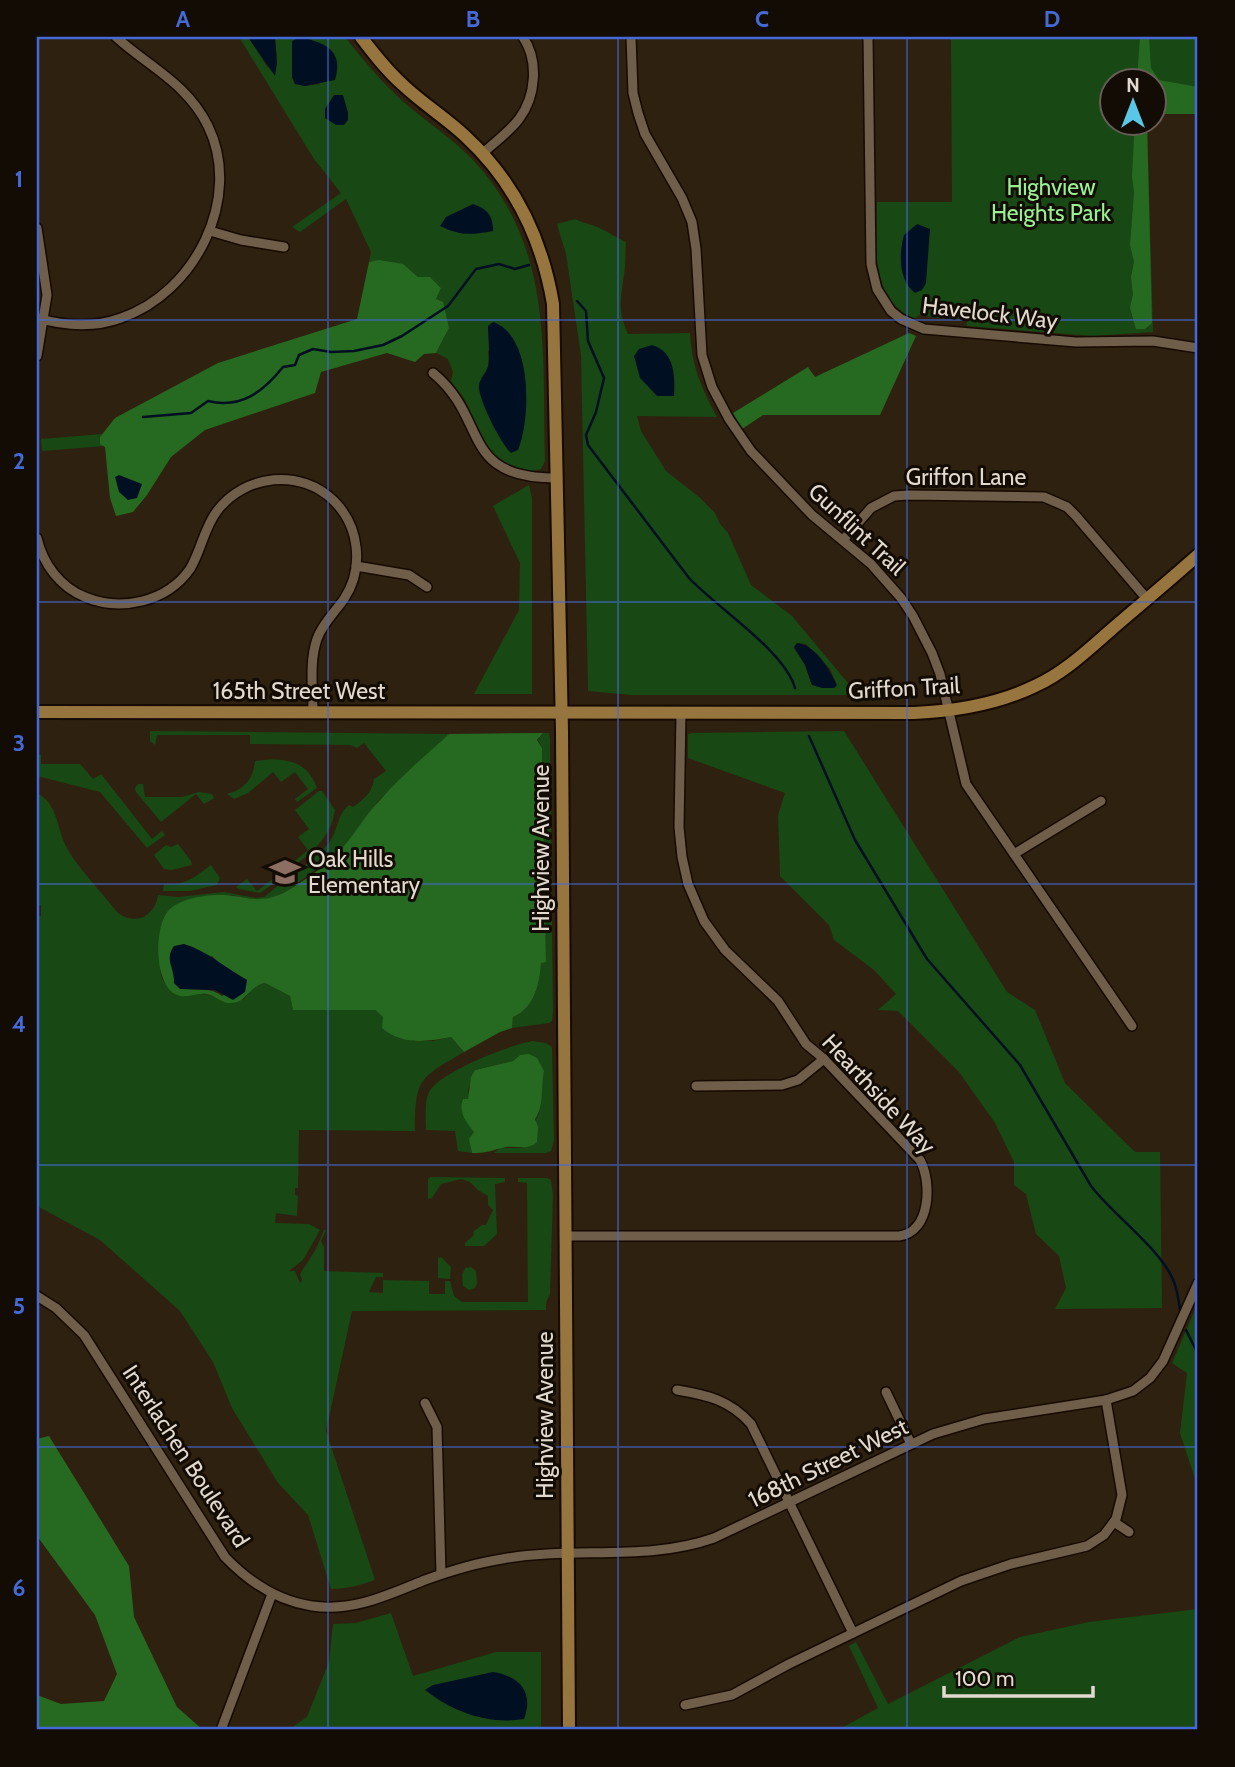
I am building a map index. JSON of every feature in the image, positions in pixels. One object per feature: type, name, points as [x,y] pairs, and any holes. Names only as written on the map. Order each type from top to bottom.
[{"type":"street","points":[[40,319],[61,324],[93,324],[122,318],[146,307],[173,287],[210,231],[217,206],[220,183],[218,159],[208,126],[198,109],[172,79],[116,37]]},
{"type":"street","name":"Highview Avenue","points":[[361,37],[401,84],[483,153],[508,185],[523,209],[545,267],[554,318],[561,712],[569,1730]]},
{"type":"street","points":[[483,153],[520,118],[527,104],[534,73],[529,48],[523,37]]},
{"type":"street","name":"Gunflint Trail","points":[[631,37],[634,93],[638,113],[649,142],[682,198],[692,222],[702,355],[707,376],[729,419],[751,451],[812,515],[887,581],[914,616],[932,653],[967,784],[1132,1026]]},
{"type":"street","name":"Havelock Way","points":[[868,37],[872,264],[877,289],[891,311],[912,325],[937,331],[1076,342],[1153,341],[1198,348]]},
{"type":"street","points":[[37,228],[46,281],[37,356]]},
{"type":"street","points":[[210,231],[241,240],[284,247]]},
{"type":"street","points":[[433,373],[456,395],[479,446],[495,463],[506,470],[529,477],[557,478]]},
{"type":"street","points":[[37,538],[48,567],[72,590],[102,603],[136,603],[156,597],[182,578],[190,569],[215,514],[232,496],[257,482],[283,479],[312,486],[334,501],[350,524],[355,538],[356,566],[350,589],[318,636],[312,668],[313,713]]},
{"type":"street","name":"Griffon Lane","points":[[843,541],[871,508],[894,496],[1044,497],[1067,507],[1147,599]]},
{"type":"street","name":"Griffon Trail","points":[[561,712],[914,713],[984,703],[1035,686],[1080,657],[1197,559]]},
{"type":"street","points":[[356,566],[409,575],[427,587]]},
{"type":"street","name":"165th Street West","points":[[37,712],[561,712]]},
{"type":"street","name":"Hearthside Way","points":[[565,1236],[899,1236],[914,1231],[923,1219],[923,1166],[915,1154],[824,1059],[806,1044],[778,1001],[713,936],[696,904],[685,874],[679,827],[681,713]]},
{"type":"street","points":[[1014,854],[1101,801]]},
{"type":"street","points":[[696,1086],[782,1086],[798,1080],[824,1059]]},
{"type":"street","name":"168th Street West","points":[[567,1553],[676,1550],[714,1538],[933,1434],[984,1419],[1106,1400],[1133,1391],[1157,1370],[1198,1283]]},
{"type":"street","name":"Interlachen Boulevard","points":[[37,1296],[71,1321],[97,1353],[225,1557],[240,1572],[272,1594],[313,1606],[342,1607],[377,1599],[441,1574],[501,1559],[567,1553]]},
{"type":"street","points":[[677,1390],[715,1397],[743,1415],[758,1435],[853,1633]]},
{"type":"street","points":[[886,1392],[911,1444]]},
{"type":"street","points":[[685,1705],[732,1695],[789,1664],[984,1572],[1087,1546],[1104,1535],[1114,1522],[1120,1505],[1121,1482],[1106,1400]]},
{"type":"street","points":[[425,1404],[437,1427],[441,1574]]},
{"type":"street","points":[[1114,1522],[1129,1532]]},
{"type":"street","points":[[222,1730],[272,1594]]},
{"type":"green space","points":[[239,37],[248,37],[268,68],[277,63],[275,37],[345,37],[398,96],[472,159],[499,192],[518,227],[538,301],[544,379],[545,461],[541,469],[527,471],[508,465],[491,452],[480,434],[465,401],[451,381],[453,372],[448,359],[436,353],[449,328],[436,299],[441,288],[430,277],[418,277],[389,263],[369,262],[371,252],[346,199],[300,232],[292,227],[341,193],[314,159]],"holes":[[[292,41],[320,84],[295,84],[292,77]],[[343,96],[348,113],[325,109]],[[518,348],[525,376],[481,378],[489,367],[488,351]]]},
{"type":"green space","name":"Highview Heights Park","points":[[951,37],[1198,37],[1198,114],[1168,114],[1168,66],[1098,66],[1098,136],[1147,136],[1153,332],[1093,336],[967,326],[966,319],[919,315],[914,319],[899,309],[882,284],[877,252],[877,202],[952,202]]},
{"type":"green space","points":[[1140,37],[1149,37],[1151,66],[1138,66]]},
{"type":"green space","points":[[1168,82],[1198,87],[1198,114],[1168,114]]},
{"type":"green space","points":[[1147,136],[1152,323],[1145,329],[1136,329],[1130,308],[1134,262],[1130,245],[1134,137]]},
{"type":"green space","points":[[575,219],[626,242],[621,304],[622,318],[628,334],[690,333],[698,376],[717,417],[637,416],[641,431],[666,471],[715,513],[728,533],[751,585],[792,616],[858,695],[631,695],[588,691],[581,355],[566,254],[557,224]],"holes":[[[797,643],[806,644],[830,669],[837,685],[812,685],[805,665],[794,648]]]},
{"type":"green space","points":[[379,260],[403,264],[418,277],[430,277],[441,288],[436,299],[443,302],[449,328],[436,353],[424,354],[415,362],[387,353],[321,372],[315,393],[205,430],[171,457],[133,512],[116,516],[110,498],[105,447],[100,444],[100,437],[115,418],[218,363],[357,319],[369,262]]},
{"type":"green space","points":[[909,333],[916,336],[880,415],[763,415],[742,429],[733,413],[808,367],[815,377]]},
{"type":"green space","points":[[102,434],[100,437],[105,446],[42,451],[41,439]]},
{"type":"green space","points":[[529,485],[532,498],[532,694],[474,694],[519,610],[520,563],[493,506]]},
{"type":"green space","points":[[150,731],[449,734],[379,800],[343,849],[287,891],[272,898],[258,900],[231,895],[194,899],[166,942],[160,966],[162,978],[169,988],[183,996],[204,994],[223,1002],[244,999],[254,986],[265,983],[290,996],[293,1010],[375,1010],[413,1041],[451,1037],[464,1052],[429,1074],[423,1081],[416,1100],[415,1131],[299,1130],[298,1188],[295,1188],[295,1195],[298,1196],[297,1216],[276,1213],[275,1223],[309,1224],[320,1230],[303,1260],[289,1271],[295,1271],[300,1283],[300,1274],[326,1230],[321,1241],[324,1247],[324,1271],[383,1273],[383,1277],[376,1277],[369,1292],[383,1293],[383,1280],[429,1281],[429,1294],[445,1294],[445,1281],[450,1281],[454,1296],[462,1302],[528,1302],[527,1183],[518,1182],[518,1178],[551,1180],[553,1195],[550,1294],[546,1310],[352,1311],[326,1431],[375,1580],[353,1586],[331,1589],[308,1515],[278,1483],[232,1408],[213,1362],[180,1311],[100,1240],[37,1206],[37,916],[41,916],[41,905],[37,905],[37,794],[52,808],[65,844],[82,870],[118,913],[138,919],[149,913],[158,895],[178,897],[224,892],[264,897],[329,843],[345,809],[349,805],[353,807],[364,798],[374,779],[386,771],[364,743],[357,748],[350,745],[250,744],[250,735],[157,735],[155,745],[150,741]]},
{"type":"green space","points":[[844,731],[1007,992],[1035,1010],[1065,1083],[1135,1152],[1160,1152],[1162,1308],[1055,1309],[1066,1288],[1059,1256],[1036,1234],[1026,1194],[1014,1185],[1014,1162],[995,1123],[959,1072],[898,1011],[878,1010],[896,994],[874,970],[834,940],[829,925],[780,876],[778,815],[785,793],[688,758],[688,734],[692,733]]},
{"type":"green space","points":[[543,733],[549,733],[550,739],[552,1021],[512,1028],[513,1017],[531,1002],[541,963],[546,961],[542,748],[538,740]]},
{"type":"green space","points":[[543,733],[537,740],[542,748],[546,962],[541,963],[531,1002],[513,1017],[512,1028],[464,1052],[451,1037],[424,1041],[397,1037],[382,1028],[383,1017],[375,1010],[293,1010],[290,996],[265,983],[254,988],[241,1000],[231,1003],[206,994],[179,996],[168,988],[158,954],[160,929],[168,911],[181,902],[209,895],[270,898],[300,883],[339,852],[388,791],[449,734]],"holes":[[[212,956],[247,980],[222,996],[216,992],[179,987],[174,983],[174,972]]]},
{"type":"green space","points":[[37,755],[41,755],[41,764],[80,764],[93,779],[101,774],[152,839],[162,831],[165,835],[147,848],[100,792],[37,776]]},
{"type":"green space","points":[[275,759],[292,762],[307,771],[317,788],[297,802],[295,799],[308,789],[295,772],[281,782],[273,772],[248,793],[234,799],[227,794],[247,782],[255,761]]},
{"type":"green space","points":[[138,784],[143,784],[145,797],[182,797],[199,792],[212,794],[214,798],[204,804],[196,794],[161,822],[136,792]]},
{"type":"green space","points":[[322,791],[335,810],[333,820],[320,842],[293,867],[291,864],[308,850],[298,837],[309,829],[295,810]]},
{"type":"green space","points":[[178,844],[192,865],[172,870],[164,869],[154,855],[166,845],[171,847]]},
{"type":"green space","points":[[211,865],[220,878],[217,885],[190,891],[163,891],[164,884],[184,882]]},
{"type":"green space","points":[[274,878],[277,881],[260,893],[236,887],[247,879],[257,891]]},
{"type":"green space","points":[[533,1041],[552,1047],[554,1141],[551,1151],[494,1153],[500,1148],[522,1148],[539,1113],[544,1071],[520,1055],[513,1061],[475,1070],[468,1090],[474,1132],[470,1139],[472,1153],[458,1151],[455,1131],[426,1130],[426,1101],[435,1084],[477,1060]]},
{"type":"green space","points":[[529,1054],[537,1058],[544,1071],[541,1103],[535,1119],[538,1127],[537,1142],[529,1147],[507,1147],[472,1153],[469,1139],[474,1132],[461,1108],[463,1099],[468,1099],[471,1077],[475,1070],[513,1061],[520,1055]]},
{"type":"green space","points":[[505,1178],[505,1182],[495,1184],[497,1234],[484,1246],[465,1246],[474,1231],[486,1225],[493,1210],[488,1205],[488,1196],[470,1182],[461,1179],[441,1184],[432,1198],[428,1199],[428,1179]]},
{"type":"green space","points":[[441,1257],[451,1267],[450,1279],[438,1278],[438,1258]]},
{"type":"green space","points":[[471,1267],[476,1271],[477,1283],[475,1288],[469,1290],[463,1286],[462,1275],[465,1268]]},
{"type":"green space","points":[[1198,1303],[1198,1488],[1180,1433],[1187,1373],[1172,1363]]},
{"type":"green space","points":[[49,1436],[129,1566],[134,1617],[177,1707],[203,1730],[37,1728],[37,1695],[61,1704],[104,1701],[117,1674],[95,1615],[37,1536],[37,1439]]},
{"type":"green space","points":[[1198,1609],[1198,1730],[838,1730],[878,1708],[849,1646],[856,1642],[888,1704],[1020,1637],[1089,1622]]},
{"type":"green space","points":[[391,1613],[413,1676],[496,1652],[541,1652],[541,1730],[288,1730],[307,1717],[329,1662],[333,1624],[356,1623]]},
{"type":"water","points":[[248,37],[275,37],[275,76]]},
{"type":"water","points":[[300,37],[324,45],[330,50],[337,61],[335,80],[305,86],[295,84],[292,77],[292,41]]},
{"type":"water","points":[[334,95],[343,95],[348,113],[348,120],[344,125],[336,125],[325,118],[325,109]]},
{"type":"water","points":[[473,204],[488,213],[493,231],[466,234],[440,226],[446,217]]},
{"type":"water","points":[[917,224],[930,229],[926,283],[922,290],[915,293],[905,281],[901,250],[904,235]]},
{"type":"water","points":[[493,322],[506,330],[516,343],[525,379],[525,419],[522,436],[518,450],[511,453],[492,423],[479,389],[488,366],[488,326]]},
{"type":"water","points":[[652,345],[660,348],[669,359],[674,373],[674,396],[657,396],[640,378],[634,356],[639,349]]},
{"type":"water","points":[[119,475],[142,484],[137,498],[128,500],[119,492],[115,477]]},
{"type":"water","points":[[797,643],[810,648],[821,659],[837,685],[834,688],[812,685],[805,665],[794,647]]},
{"type":"water","points":[[184,944],[209,955],[247,980],[245,992],[233,1000],[215,990],[180,989],[174,983],[170,955],[174,946]]},
{"type":"water","points":[[493,1672],[511,1677],[522,1687],[527,1701],[524,1719],[497,1720],[471,1715],[447,1705],[425,1690],[433,1685]]},
{"type":"waterway","points":[[143,417],[191,413],[208,401],[231,403],[241,400],[259,391],[283,367],[295,365],[299,355],[313,349],[331,352],[354,351],[383,345],[448,306],[476,269],[499,264],[515,269],[529,265]]},
{"type":"waterway","points":[[577,301],[586,311],[588,341],[604,378],[596,412],[586,435],[588,445],[689,578],[778,659],[795,688]]},
{"type":"waterway","points":[[809,736],[855,840],[927,959],[1020,1065],[1091,1186],[1148,1245],[1168,1270],[1175,1286],[1181,1315]]},
{"type":"waterway","points":[[1186,1330],[1198,1354]]},
{"type":"place","name":"Oak Hills Elementary","points":[[285,872]]}]
